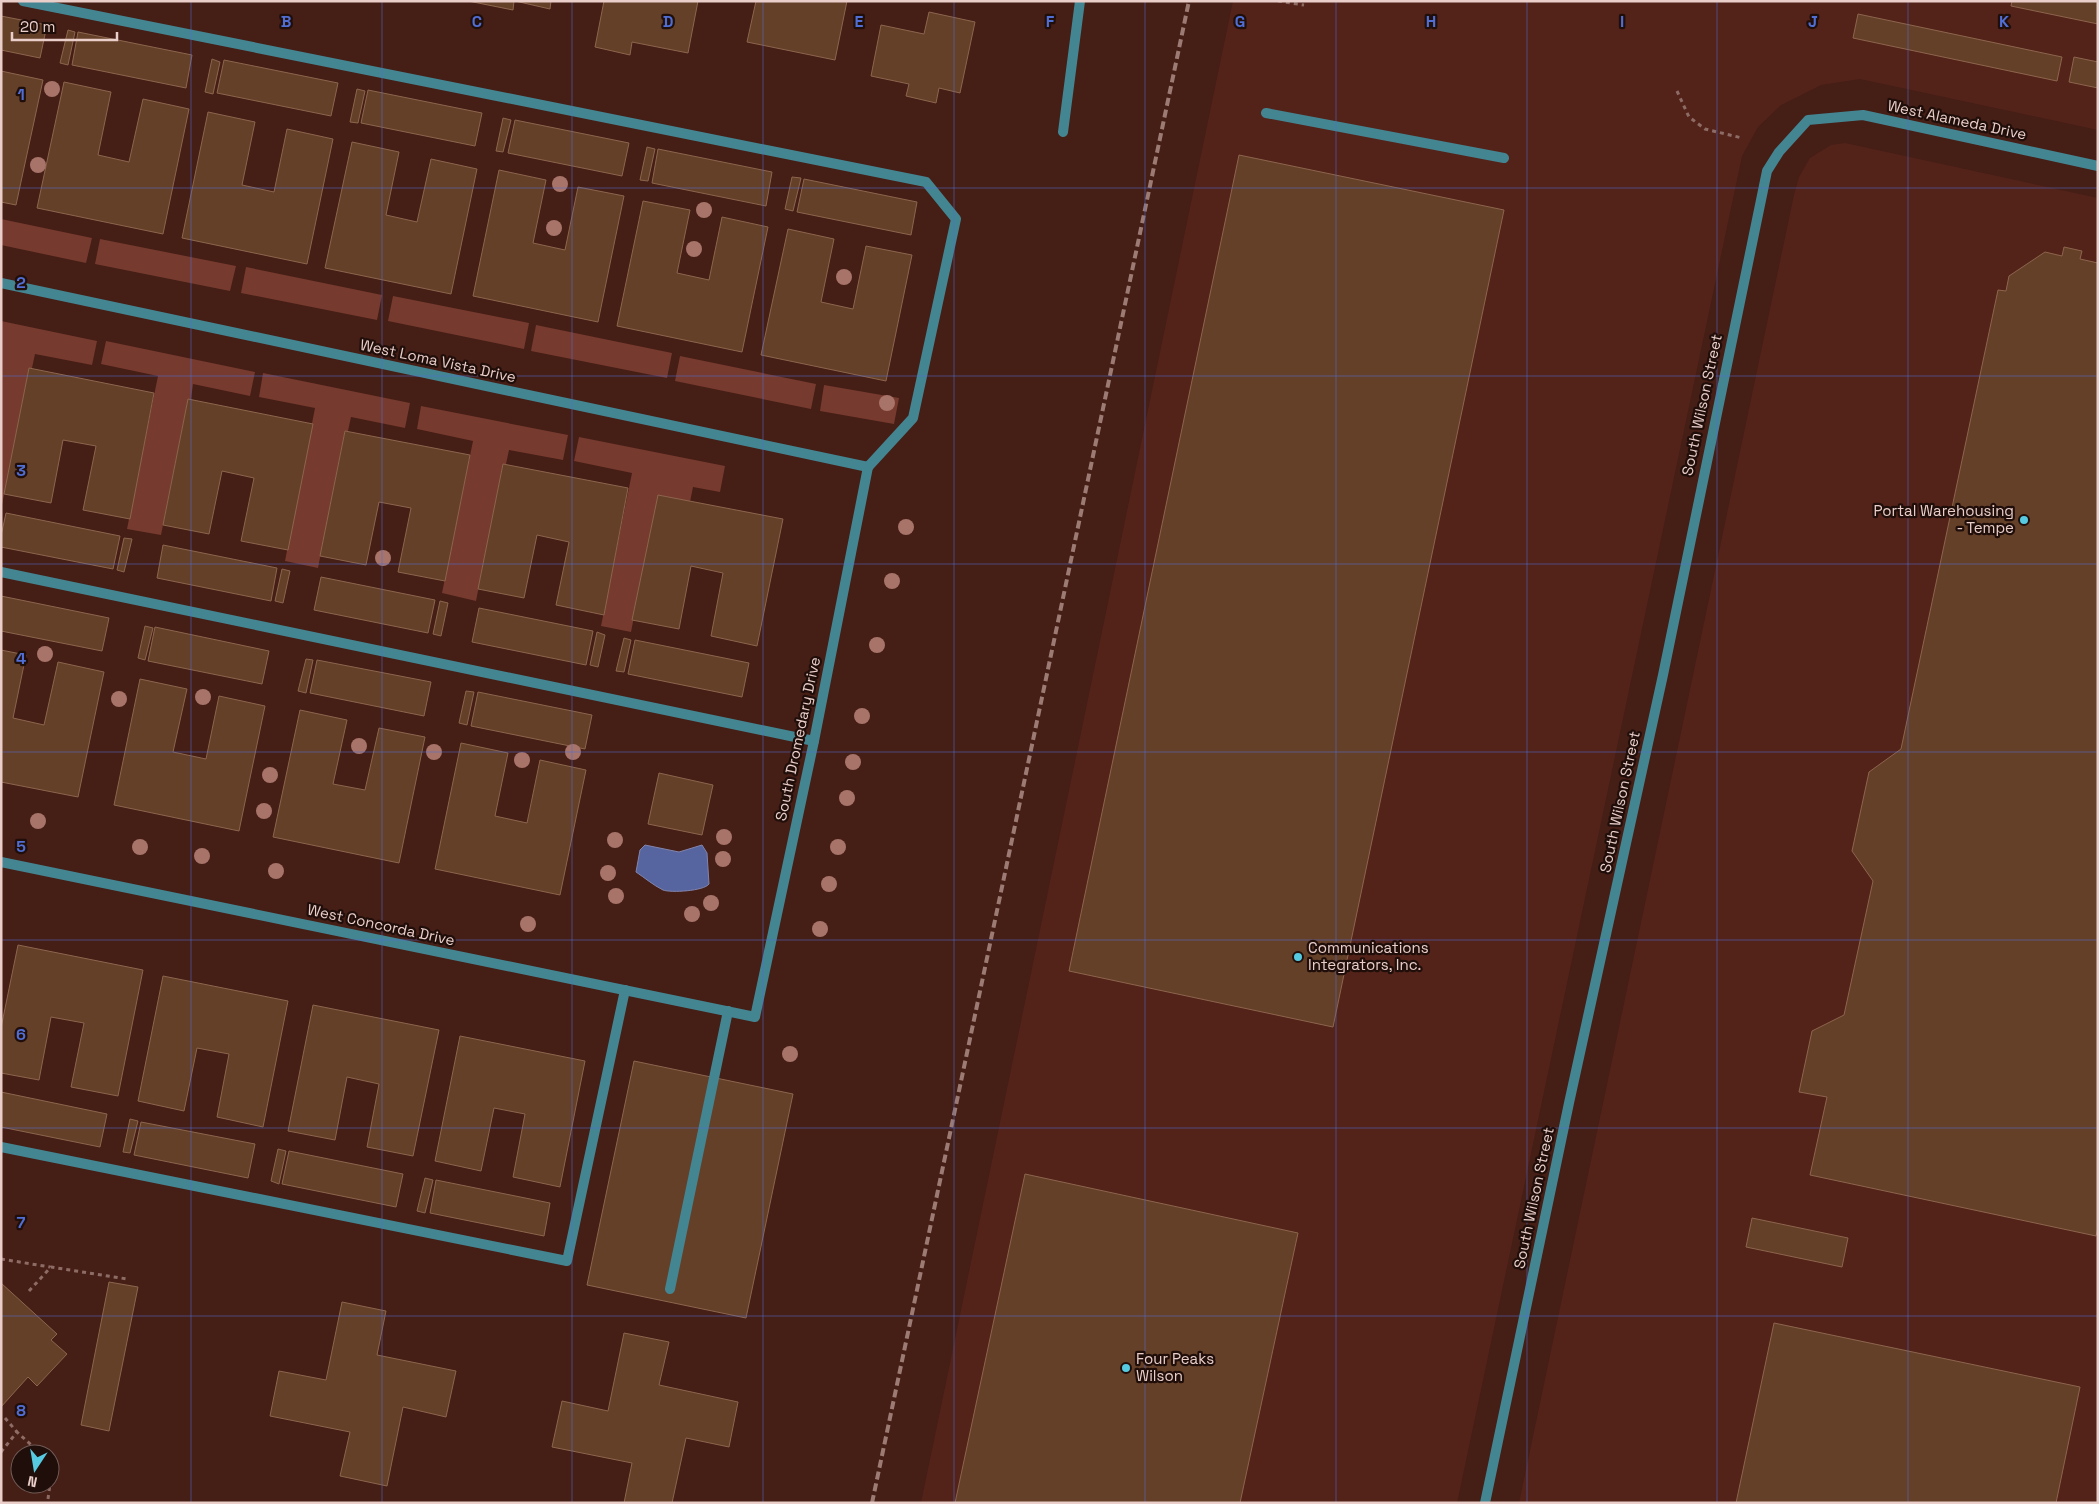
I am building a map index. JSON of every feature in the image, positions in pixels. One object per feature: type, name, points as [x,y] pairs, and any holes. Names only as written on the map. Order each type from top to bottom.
[{"type":"street","points":[[23,1],[926,182],[956,219],[914,418],[868,467]]},
{"type":"street","points":[[1062,132],[1080,1]]},
{"type":"street","points":[[1266,113],[1504,158]]},
{"type":"street","name":"West Alameda Drive","points":[[1808,120],[1863,115],[2098,166]]},
{"type":"street","name":"South Wilson Street","points":[[1485,1503],[1569,1103],[1663,675],[1767,171],[1779,152],[1808,120]]},
{"type":"street","name":"West Loma Vista Drive","points":[[1,283],[868,467]]},
{"type":"street","name":"South Dromedary Drive","points":[[755,1017],[814,741],[868,467]]},
{"type":"street","points":[[1,572],[814,741]]},
{"type":"street","name":"West Concorda Drive","points":[[1,862],[755,1017]]},
{"type":"street","points":[[1,1147],[567,1261],[624,990]]},
{"type":"street","points":[[670,1289],[728,1012]]},
{"type":"path","points":[[1278,1],[1304,5]]},
{"type":"path","points":[[1677,90],[1689,117],[1705,129],[1742,138]]},
{"type":"path","points":[[1,1258],[127,1279]]},
{"type":"path","points":[[29,1291],[50,1267]]},
{"type":"path","points":[[5,1418],[30,1444]]},
{"type":"path","points":[[1,1452],[17,1432]]},
{"type":"path","points":[[48,1499],[49,1494]]},
{"type":"shaded area","points":[[1233,1],[2098,1],[2098,130],[1860,79],[1821,85],[1781,105],[1758,127],[1742,156],[1457,1503],[921,1503]]},
{"type":"shaded area","points":[[1845,143],[2098,198],[2098,1503],[1519,1503],[1794,195],[1799,177],[1810,158],[1831,145]]},
{"type":"shaded area","points":[[1,219],[92,238],[86,263],[1,245]]},
{"type":"shaded area","points":[[100,239],[236,266],[230,291],[95,264]]},
{"type":"shaded area","points":[[246,267],[382,295],[377,320],[241,293]]},
{"type":"shaded area","points":[[393,296],[529,323],[524,349],[388,321]]},
{"type":"shaded area","points":[[1,321],[97,341],[92,365],[35,354],[32,368],[29,368],[2,505]]},
{"type":"shaded area","points":[[536,325],[672,353],[667,378],[531,351]]},
{"type":"shaded area","points":[[106,341],[255,372],[250,396],[193,384],[191,399],[188,399],[161,535],[127,529],[158,376],[101,364]]},
{"type":"shaded area","points":[[680,356],[816,384],[811,409],[675,381]]},
{"type":"shaded area","points":[[263,373],[410,403],[405,428],[351,417],[348,431],[345,431],[318,568],[285,561],[315,408],[259,397]]},
{"type":"shaded area","points":[[824,385],[899,398],[894,424],[820,411]]},
{"type":"shaded area","points":[[421,406],[568,435],[563,460],[509,450],[506,464],[503,464],[476,601],[442,593],[473,441],[417,429]]},
{"type":"shaded area","points":[[579,437],[725,466],[720,492],[693,487],[690,502],[658,496],[631,632],[601,626],[632,473],[574,461]]},
{"type":"water","points":[[645,845],[679,852],[702,845],[707,853],[709,884],[694,890],[680,891],[667,891],[656,886],[636,872],[640,850]]},
{"type":"building","points":[[468,1],[514,1],[513,10]]},
{"type":"building","points":[[515,1],[551,1],[550,9]]},
{"type":"building","points":[[604,1],[698,1],[688,53],[632,42],[630,55],[595,47]]},
{"type":"building","points":[[756,1],[847,1],[835,60],[747,42]]},
{"type":"building","points":[[2012,1],[2098,1],[2098,24],[2011,6]]},
{"type":"building","points":[[929,12],[975,22],[960,93],[939,88],[936,103],[906,96],[909,84],[871,76],[881,25],[924,34]]},
{"type":"building","points":[[1858,14],[2062,57],[2057,81],[1853,38]]},
{"type":"building","points":[[1,16],[47,25],[40,58],[1,50]]},
{"type":"building","points":[[68,30],[75,32],[68,65],[60,63]]},
{"type":"building","points":[[78,32],[192,55],[186,88],[72,65]]},
{"type":"building","points":[[2074,57],[2098,62],[2098,88],[2069,82]]},
{"type":"building","points":[[212,59],[220,62],[213,94],[205,92]]},
{"type":"building","points":[[224,60],[338,83],[331,116],[217,93]]},
{"type":"building","points":[[1,71],[43,80],[16,205],[1,202]]},
{"type":"building","points":[[64,82],[111,92],[98,155],[129,162],[143,99],[189,109],[163,234],[37,208]]},
{"type":"building","points":[[357,89],[365,91],[358,123],[350,122]]},
{"type":"building","points":[[368,90],[482,113],[475,146],[361,123]]},
{"type":"building","points":[[208,112],[255,122],[242,185],[274,192],[287,129],[333,139],[307,264],[182,238]]},
{"type":"building","points":[[503,118],[511,120],[503,152],[496,151]]},
{"type":"building","points":[[515,120],[629,143],[622,176],[508,153]]},
{"type":"building","points":[[352,142],[399,152],[386,215],[417,222],[431,159],[477,169],[451,294],[325,268]]},
{"type":"building","points":[[647,147],[655,149],[648,181],[640,180]]},
{"type":"building","points":[[658,149],[772,172],[766,206],[652,183]]},
{"type":"building","points":[[1239,155],[1504,210],[1333,1027],[1069,971]]},
{"type":"building","points":[[499,170],[546,180],[533,243],[565,250],[578,187],[624,196],[598,322],[473,296]]},
{"type":"building","points":[[792,177],[801,178],[793,211],[785,209]]},
{"type":"building","points":[[804,179],[917,202],[911,235],[797,212]]},
{"type":"building","points":[[643,201],[690,210],[677,273],[709,280],[722,217],[768,227],[742,352],[617,326]]},
{"type":"building","points":[[788,229],[834,239],[821,302],[853,309],[866,246],[912,255],[886,381],[761,355]]},
{"type":"building","name":"Portal Warehousing - Tempe","points":[[2064,247],[2082,251],[2080,259],[2098,263],[2098,1227],[2096,1236],[1810,1175],[1827,1097],[1799,1092],[1812,1031],[1844,1015],[1873,881],[1852,851],[1869,772],[1901,749],[1998,290],[2006,291],[2009,276],[2045,252],[2062,256]]},
{"type":"building","points":[[29,368],[154,393],[130,519],[83,510],[96,446],[63,440],[51,503],[4,494]]},
{"type":"building","points":[[188,399],[313,424],[288,550],[241,541],[254,478],[222,471],[209,534],[163,525]]},
{"type":"building","points":[[345,431],[470,455],[445,581],[398,572],[411,508],[379,502],[366,565],[320,556]]},
{"type":"building","points":[[503,464],[628,488],[604,615],[556,605],[569,542],[537,535],[524,598],[478,589]]},
{"type":"building","points":[[658,495],[783,519],[757,646],[711,636],[723,573],[691,566],[679,629],[632,620]]},
{"type":"building","points":[[6,513],[120,536],[113,569],[1,547],[1,536]]},
{"type":"building","points":[[124,538],[132,539],[124,572],[117,570]]},
{"type":"building","points":[[163,545],[277,568],[271,601],[157,578]]},
{"type":"building","points":[[282,569],[290,571],[283,603],[275,601]]},
{"type":"building","points":[[321,577],[435,600],[428,633],[314,610]]},
{"type":"building","points":[[1,596],[109,618],[102,651],[1,631]]},
{"type":"building","points":[[440,601],[448,603],[441,636],[433,634]]},
{"type":"building","points":[[479,608],[593,631],[586,665],[472,642]]},
{"type":"building","points":[[145,626],[153,628],[145,660],[138,658]]},
{"type":"building","points":[[155,627],[269,651],[262,684],[148,661]]},
{"type":"building","points":[[597,632],[605,635],[598,667],[590,665]]},
{"type":"building","points":[[624,638],[631,640],[624,672],[616,671]]},
{"type":"building","points":[[635,640],[749,663],[742,697],[628,674]]},
{"type":"building","points":[[1,650],[26,655],[13,718],[44,725],[58,662],[104,672],[78,797],[1,782]]},
{"type":"building","points":[[306,659],[313,660],[306,693],[298,691]]},
{"type":"building","points":[[317,660],[431,682],[424,716],[310,693]]},
{"type":"building","points":[[140,679],[187,689],[173,752],[206,759],[219,696],[265,706],[239,831],[114,805]]},
{"type":"building","points":[[466,691],[474,692],[467,725],[459,723]]},
{"type":"building","points":[[478,692],[592,715],[585,749],[471,726]]},
{"type":"building","points":[[300,710],[347,720],[333,784],[365,790],[379,728],[425,737],[399,863],[273,837]]},
{"type":"building","points":[[461,743],[508,753],[495,816],[527,823],[540,760],[586,770],[560,895],[435,869]]},
{"type":"building","points":[[659,773],[713,785],[702,835],[648,824]]},
{"type":"building","points":[[18,945],[143,970],[118,1096],[71,1087],[84,1023],[51,1017],[39,1080],[1,1073],[1,1028]]},
{"type":"building","points":[[163,976],[288,1001],[263,1127],[217,1117],[229,1054],[197,1048],[184,1111],[138,1101]]},
{"type":"building","points":[[313,1005],[439,1030],[413,1156],[367,1147],[379,1084],[347,1077],[335,1140],[288,1131]]},
{"type":"building","points":[[460,1036],[585,1061],[560,1187],[513,1177],[525,1114],[494,1108],[481,1171],[435,1161]]},
{"type":"building","points":[[634,1061],[793,1094],[746,1318],[587,1285]]},
{"type":"building","points":[[1,1092],[107,1114],[100,1147],[1,1127]]},
{"type":"building","points":[[130,1119],[138,1121],[130,1153],[123,1152]]},
{"type":"building","points":[[141,1122],[255,1144],[248,1178],[134,1155]]},
{"type":"building","points":[[278,1149],[286,1151],[279,1184],[271,1181]]},
{"type":"building","points":[[289,1151],[403,1174],[396,1207],[282,1184]]},
{"type":"building","name":"Four Peaks Wilson","points":[[1025,1174],[1298,1233],[1240,1503],[955,1503]]},
{"type":"building","points":[[425,1178],[433,1180],[425,1213],[417,1211]]},
{"type":"building","points":[[436,1180],[550,1203],[544,1236],[430,1213]]},
{"type":"building","points":[[1752,1218],[1848,1238],[1842,1267],[1746,1247]]},
{"type":"building","points":[[109,1282],[138,1287],[109,1431],[81,1425]]},
{"type":"building","points":[[1,1283],[57,1334],[51,1340],[67,1354],[37,1386],[28,1377],[1,1407]]},
{"type":"building","points":[[342,1302],[386,1311],[377,1355],[456,1371],[446,1417],[403,1407],[387,1486],[340,1476],[350,1432],[270,1416],[279,1371],[326,1380]]},
{"type":"building","points":[[1774,1323],[2080,1387],[2056,1503],[1736,1503]]},
{"type":"building","points":[[624,1333],[669,1342],[659,1385],[738,1402],[729,1447],[686,1438],[672,1503],[624,1503],[632,1463],[552,1447],[562,1401],[608,1411]]},
{"type":"railway","points":[[872,1503],[1189,1]]},
{"type":"place","name":"Portal Warehousing - Tempe","points":[[2024,520]]},
{"type":"place","name":"Communications Integrators, Inc.","points":[[1298,957]]},
{"type":"place","name":"Four Peaks Wilson","points":[[1126,1368]]}]
